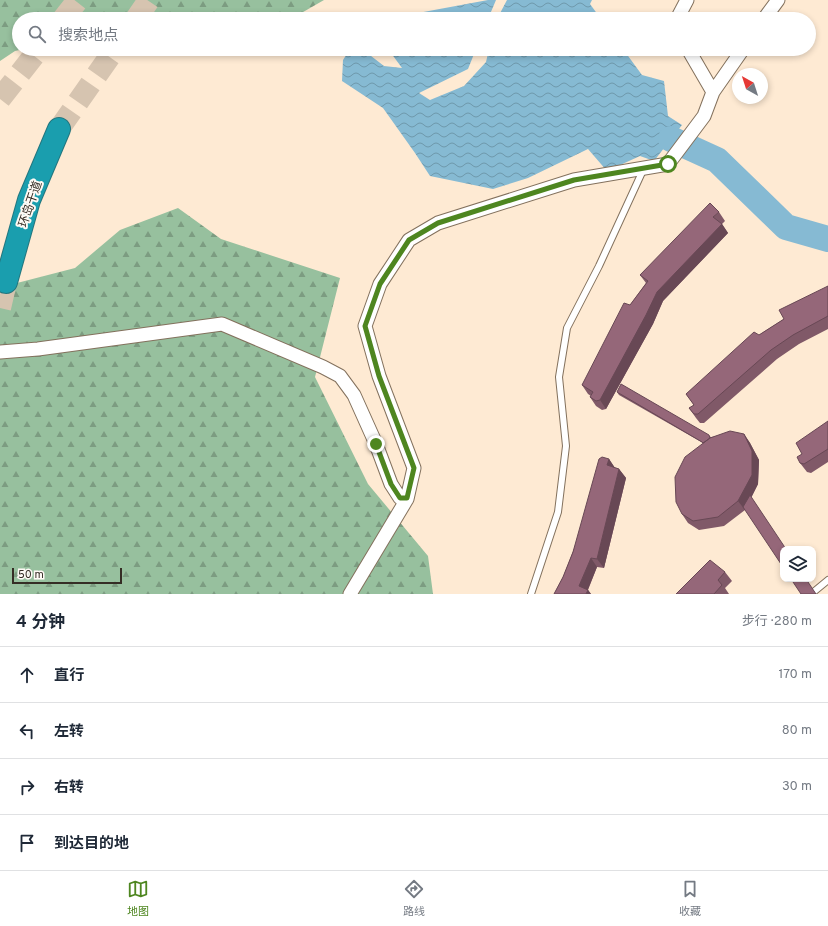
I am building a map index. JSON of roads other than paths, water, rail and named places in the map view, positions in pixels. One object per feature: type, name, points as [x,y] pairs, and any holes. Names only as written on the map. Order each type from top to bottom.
[{"type":"highway","name":"环岛干道","points":[[6,282],[29,200],[59,129]]},
{"type":"street","points":[[681,12],[687,0]]},
{"type":"street","points":[[769,12],[778,0]]},
{"type":"street","points":[[692,56],[713,92]]},
{"type":"street","points":[[350,594],[407,498],[414,468],[379,376],[365,326],[380,284],[409,240],[438,223],[574,180],[668,164],[704,116],[713,92],[738,56]]},
{"type":"street","points":[[0,352],[38,350],[222,324],[323,367],[340,376],[354,395],[376,444],[391,484],[400,498],[407,498]]},
{"type":"lane","points":[[530,594],[558,512],[566,446],[559,377],[567,328],[599,266],[644,168]]},
{"type":"lane","points":[[811,594],[828,580]]},
{"type":"water","points":[[488,0],[496,0],[491,12],[423,12]]},
{"type":"water","points":[[507,0],[592,0],[590,4],[596,12],[501,12]]},
{"type":"water","points":[[346,56],[371,56],[384,66],[402,68],[393,56],[473,56],[468,69],[419,93],[430,100],[464,86],[486,62],[487,56],[628,56],[642,75],[664,81],[668,116],[682,125],[654,161],[640,156],[607,171],[588,149],[528,178],[493,189],[430,176],[383,108],[342,81],[343,60]]},
{"type":"waterway","points":[[671,139],[717,160],[786,227],[828,239]]},
{"type":"tunnel","points":[[69,12],[78,0]]},
{"type":"tunnel","points":[[141,12],[149,0]]},
{"type":"tunnel","points":[[0,99],[34,56]]},
{"type":"tunnel","points":[[59,129],[110,56]]},
{"type":"tunnel","points":[[0,308],[6,282]]}]
